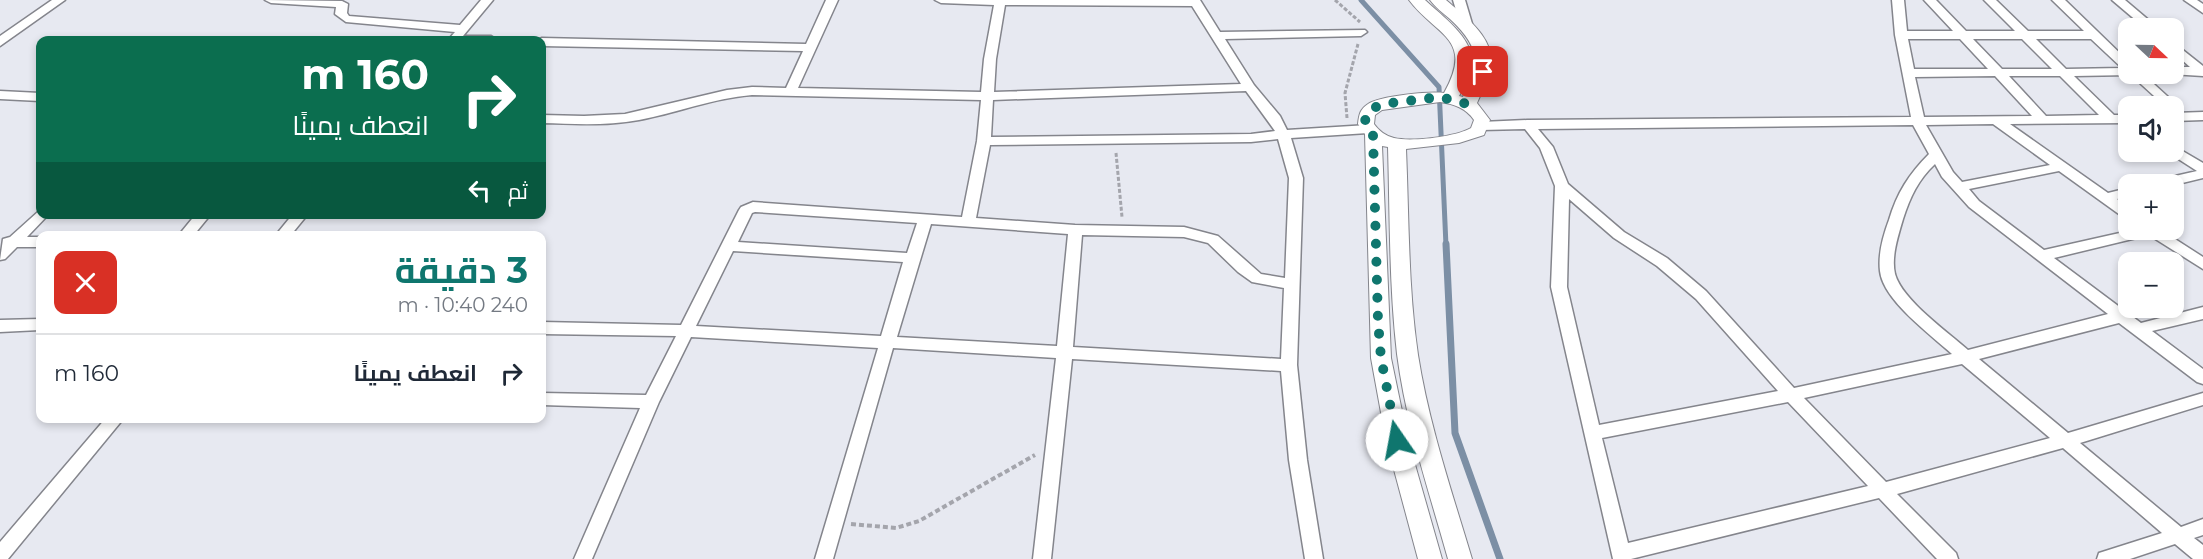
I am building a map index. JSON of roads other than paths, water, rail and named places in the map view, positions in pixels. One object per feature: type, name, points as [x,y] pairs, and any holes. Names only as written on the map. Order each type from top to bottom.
[{"type":"street","points":[[0,42],[59,0]]},
{"type":"street","points":[[271,0],[342,4],[341,15],[346,19],[463,29]]},
{"type":"street","points":[[457,36],[487,0]]},
{"type":"street","points":[[791,90],[808,48],[832,0]]},
{"type":"street","points":[[941,0],[1195,2],[1249,87],[1275,119],[1283,134],[1296,178],[1289,364],[1298,460],[1314,559]]},
{"type":"street","points":[[1416,0],[1461,48],[1464,68],[1450,98]]},
{"type":"street","points":[[1437,0],[1479,41],[1485,57],[1483,72],[1467,104]]},
{"type":"street","points":[[1459,0],[1467,27]]},
{"type":"street","points":[[1898,0],[1901,35],[1918,122],[1935,156],[1974,204],[2118,313]]},
{"type":"street","points":[[1930,0],[2043,120]]},
{"type":"street","points":[[1990,0],[2110,119]]},
{"type":"street","points":[[2058,0],[2118,57]]},
{"type":"street","points":[[2118,0],[2140,18]]},
{"type":"street","points":[[2190,0],[2203,10]]},
{"type":"street","points":[[968,224],[984,141],[990,59],[1000,2]]},
{"type":"street","points":[[1215,36],[1360,32]]},
{"type":"street","points":[[1901,35],[2095,35]]},
{"type":"street","points":[[546,42],[808,48]]},
{"type":"street","points":[[2184,55],[2203,71]]},
{"type":"street","points":[[2184,71],[2203,71]]},
{"type":"street","points":[[1908,73],[2118,72]]},
{"type":"street","points":[[2147,84],[2161,96]]},
{"type":"street","points":[[546,119],[613,120],[655,113],[731,92],[791,90],[988,96],[1249,87]]},
{"type":"street","points":[[0,95],[36,97]]},
{"type":"street","points":[[984,141],[1251,138],[1348,131],[1371,132],[1397,144],[1407,145],[1465,137],[1478,131],[1481,126],[1479,114],[1467,104],[1440,97],[1376,106],[1365,119],[1371,132],[1381,358],[1397,440],[1430,559]]},
{"type":"street","points":[[2184,117],[2203,116]]},
{"type":"street","points":[[1481,126],[2118,119]]},
{"type":"street","points":[[1997,121],[2118,207]]},
{"type":"street","points":[[1527,124],[1546,147],[1562,186],[1559,286],[1621,556],[1884,490],[2065,441],[2203,399]]},
{"type":"street","points":[[1397,144],[1404,320],[1408,356],[1425,435],[1460,559]]},
{"type":"street","points":[[1935,156],[1910,185],[1886,257],[1888,273],[1894,289],[1965,357],[2203,556]]},
{"type":"street","points":[[2184,158],[2203,172]]},
{"type":"street","points":[[1958,187],[2060,167]]},
{"type":"street","points":[[2184,177],[2203,172]]},
{"type":"street","points":[[1562,186],[1619,235],[1662,262],[1701,295],[1791,395],[1949,559]]},
{"type":"street","points":[[2105,198],[2118,195]]},
{"type":"street","points":[[583,559],[651,402],[742,214],[753,207],[968,224],[1075,230],[1174,231],[1213,239],[1243,268],[1257,278],[1292,284]]},
{"type":"street","points":[[0,255],[7,242],[36,219]]},
{"type":"street","points":[[189,231],[200,219]]},
{"type":"street","points":[[286,231],[297,219]]},
{"type":"street","points":[[824,559],[912,258],[926,221]]},
{"type":"street","points":[[1042,559],[1056,442],[1075,230]]},
{"type":"street","points":[[2041,256],[2118,238]]},
{"type":"street","points":[[2166,240],[2203,264]]},
{"type":"street","points":[[7,242],[36,242]]},
{"type":"street","points":[[727,246],[912,258]]},
{"type":"street","points":[[2140,329],[2203,313]]},
{"type":"street","points":[[1592,433],[1791,395],[1965,357],[2118,317]]},
{"type":"street","points":[[2125,318],[2203,378]]},
{"type":"street","points":[[0,326],[36,325]]},
{"type":"street","points":[[546,328],[686,331],[1289,364]]},
{"type":"street","points":[[546,399],[651,402]]},
{"type":"street","points":[[0,555],[112,423]]},
{"type":"street","points":[[2106,559],[2203,527]]},
{"type":"waterway","points":[[1361,0],[1439,87],[1446,246]]},
{"type":"waterway","points":[[1446,244],[1455,433],[1500,559]]}]
